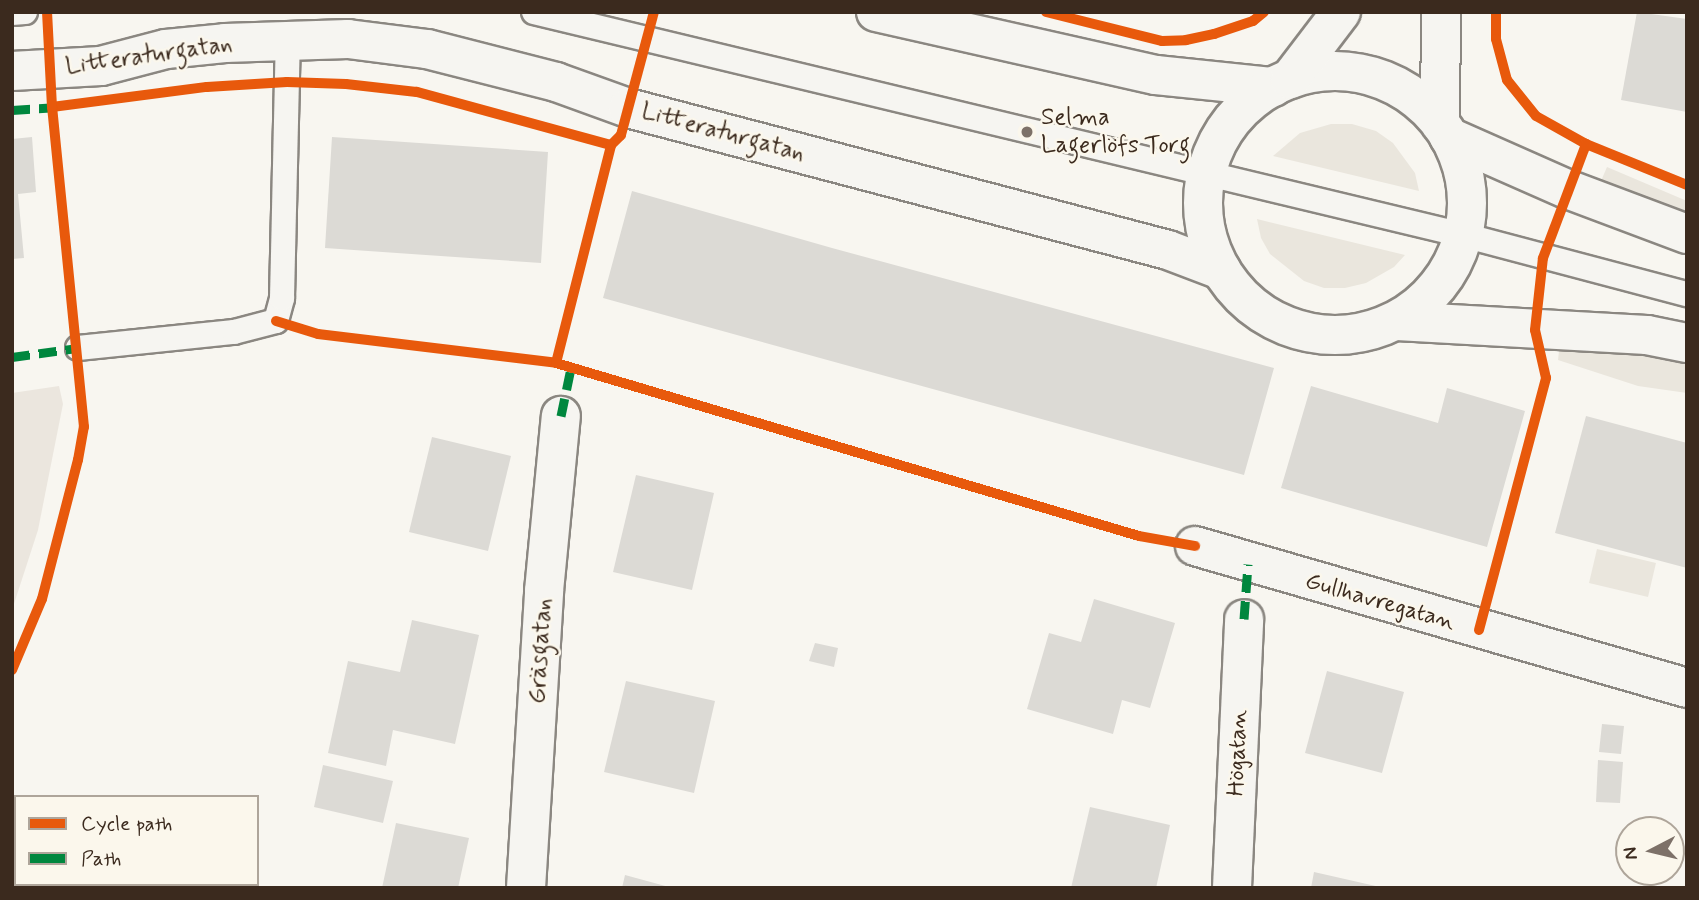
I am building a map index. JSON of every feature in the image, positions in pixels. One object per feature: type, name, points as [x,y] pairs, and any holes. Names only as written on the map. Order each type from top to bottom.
[{"type":"street","name":"Litteraturgatan","points":[[876,12],[1156,75],[1282,83],[1331,71],[1373,76],[1410,95],[1444,130],[1460,159],[1466,184],[1463,235],[1457,257],[1439,285],[1397,321]]},
{"type":"street","points":[[1282,83],[1341,12]]},
{"type":"street","points":[[1441,12],[1444,130]]},
{"type":"street","name":"Litteraturgatan","points":[[12,71],[101,66],[178,48],[288,40],[348,39],[427,49],[556,82],[628,108],[1168,250],[1221,270]]},
{"type":"street","name":"Litteraturgatan","points":[[1282,83],[1237,114],[1218,143],[1206,174],[1203,214],[1212,252],[1221,270],[1250,304],[1289,327],[1332,336],[1354,334],[1397,321],[1647,335],[1687,343]]},
{"type":"street","name":"Litteraturgatan","points":[[1444,130],[1567,189],[1687,234]]},
{"type":"street","name":"Gräsgatan","points":[[526,888],[545,579],[561,416]]},
{"type":"street","name":"Gullhavregatan","points":[[1195,546],[1687,688]]},
{"type":"street","name":"Högatan","points":[[1233,888],[1244,619]]},
{"type":"lane","points":[[12,13],[25,12]]},
{"type":"lane","points":[[534,12],[1463,235],[1687,294]]},
{"type":"lane","points":[[78,348],[234,332],[276,321],[282,298],[288,40]]},
{"type":"shaded area","points":[[1331,124],[1352,124],[1376,131],[1393,143],[1415,173],[1419,191],[1273,156],[1300,133]]},
{"type":"shaded area","points":[[1607,167],[1687,201],[1687,216],[1601,181]]},
{"type":"shaded area","points":[[1257,219],[1405,255],[1394,267],[1366,283],[1345,288],[1324,288],[1304,281],[1270,254],[1261,238]]},
{"type":"shaded area","points":[[1588,350],[1687,361],[1687,393],[1638,386],[1558,360],[1559,351]]},
{"type":"shaded area","points":[[59,386],[63,404],[38,530],[12,610],[12,393]]},
{"type":"shaded area","points":[[1597,549],[1656,563],[1648,597],[1589,583]]},
{"type":"building","points":[[1637,12],[1687,19],[1687,112],[1621,100]]},
{"type":"building","points":[[32,137],[36,192],[18,194],[24,258],[12,259],[12,139]]},
{"type":"building","points":[[332,137],[548,152],[541,263],[325,248]]},
{"type":"building","points":[[632,191],[1274,368],[1244,475],[603,298]]},
{"type":"building","points":[[1311,386],[1438,423],[1447,388],[1525,411],[1487,547],[1281,488]]},
{"type":"building","points":[[1586,416],[1687,443],[1687,568],[1555,533]]},
{"type":"building","points":[[432,437],[511,456],[488,551],[409,532]]},
{"type":"building","points":[[636,475],[714,493],[692,590],[613,572]]},
{"type":"building","points":[[1094,599],[1175,623],[1150,708],[1122,700],[1113,734],[1027,709],[1049,633],[1081,642]]},
{"type":"building","points":[[412,620],[479,635],[455,744],[393,730],[386,766],[328,753],[348,661],[400,672]]},
{"type":"building","points":[[815,643],[838,648],[834,667],[809,661]]},
{"type":"building","points":[[1327,671],[1404,692],[1382,773],[1305,753]]},
{"type":"building","points":[[626,681],[715,701],[694,793],[604,772]]},
{"type":"building","points":[[1602,724],[1624,726],[1621,754],[1599,752]]},
{"type":"building","points":[[1598,760],[1623,762],[1620,803],[1596,802]]},
{"type":"building","points":[[323,765],[393,781],[383,823],[314,807]]},
{"type":"building","points":[[1090,807],[1170,825],[1156,888],[1071,888]]},
{"type":"building","points":[[396,823],[469,838],[458,888],[382,888]]},
{"type":"building","points":[[1314,872],[1380,887],[1380,888],[1311,888]]},
{"type":"building","points":[[625,875],[669,887],[669,888],[622,888]]},
{"type":"marked path","points":[[12,110],[58,107]]},
{"type":"marked path","points":[[12,357],[78,348]]},
{"type":"marked path","points":[[561,416],[571,368]]},
{"type":"marked path","points":[[1244,619],[1248,564]]},
{"type":"cycle path","points":[[12,670],[42,599],[84,427],[52,107],[47,12]]},
{"type":"cycle path","points":[[556,363],[611,145],[621,135],[654,12]]},
{"type":"cycle path","points":[[1046,12],[1162,41],[1186,40],[1214,34],[1253,21],[1264,12]]},
{"type":"cycle path","points":[[1496,12],[1496,39],[1507,80],[1536,116],[1586,144],[1687,185]]},
{"type":"cycle path","points":[[52,107],[207,87],[287,82],[346,84],[417,92],[611,145]]},
{"type":"cycle path","points":[[1479,630],[1546,378],[1535,330],[1543,258],[1586,144]]},
{"type":"cycle path","points":[[276,321],[318,334],[556,363],[1139,536],[1195,546]]},
{"type":"place","name":"Selma Lagerlöfs Torg","points":[[1027,132]]}]
